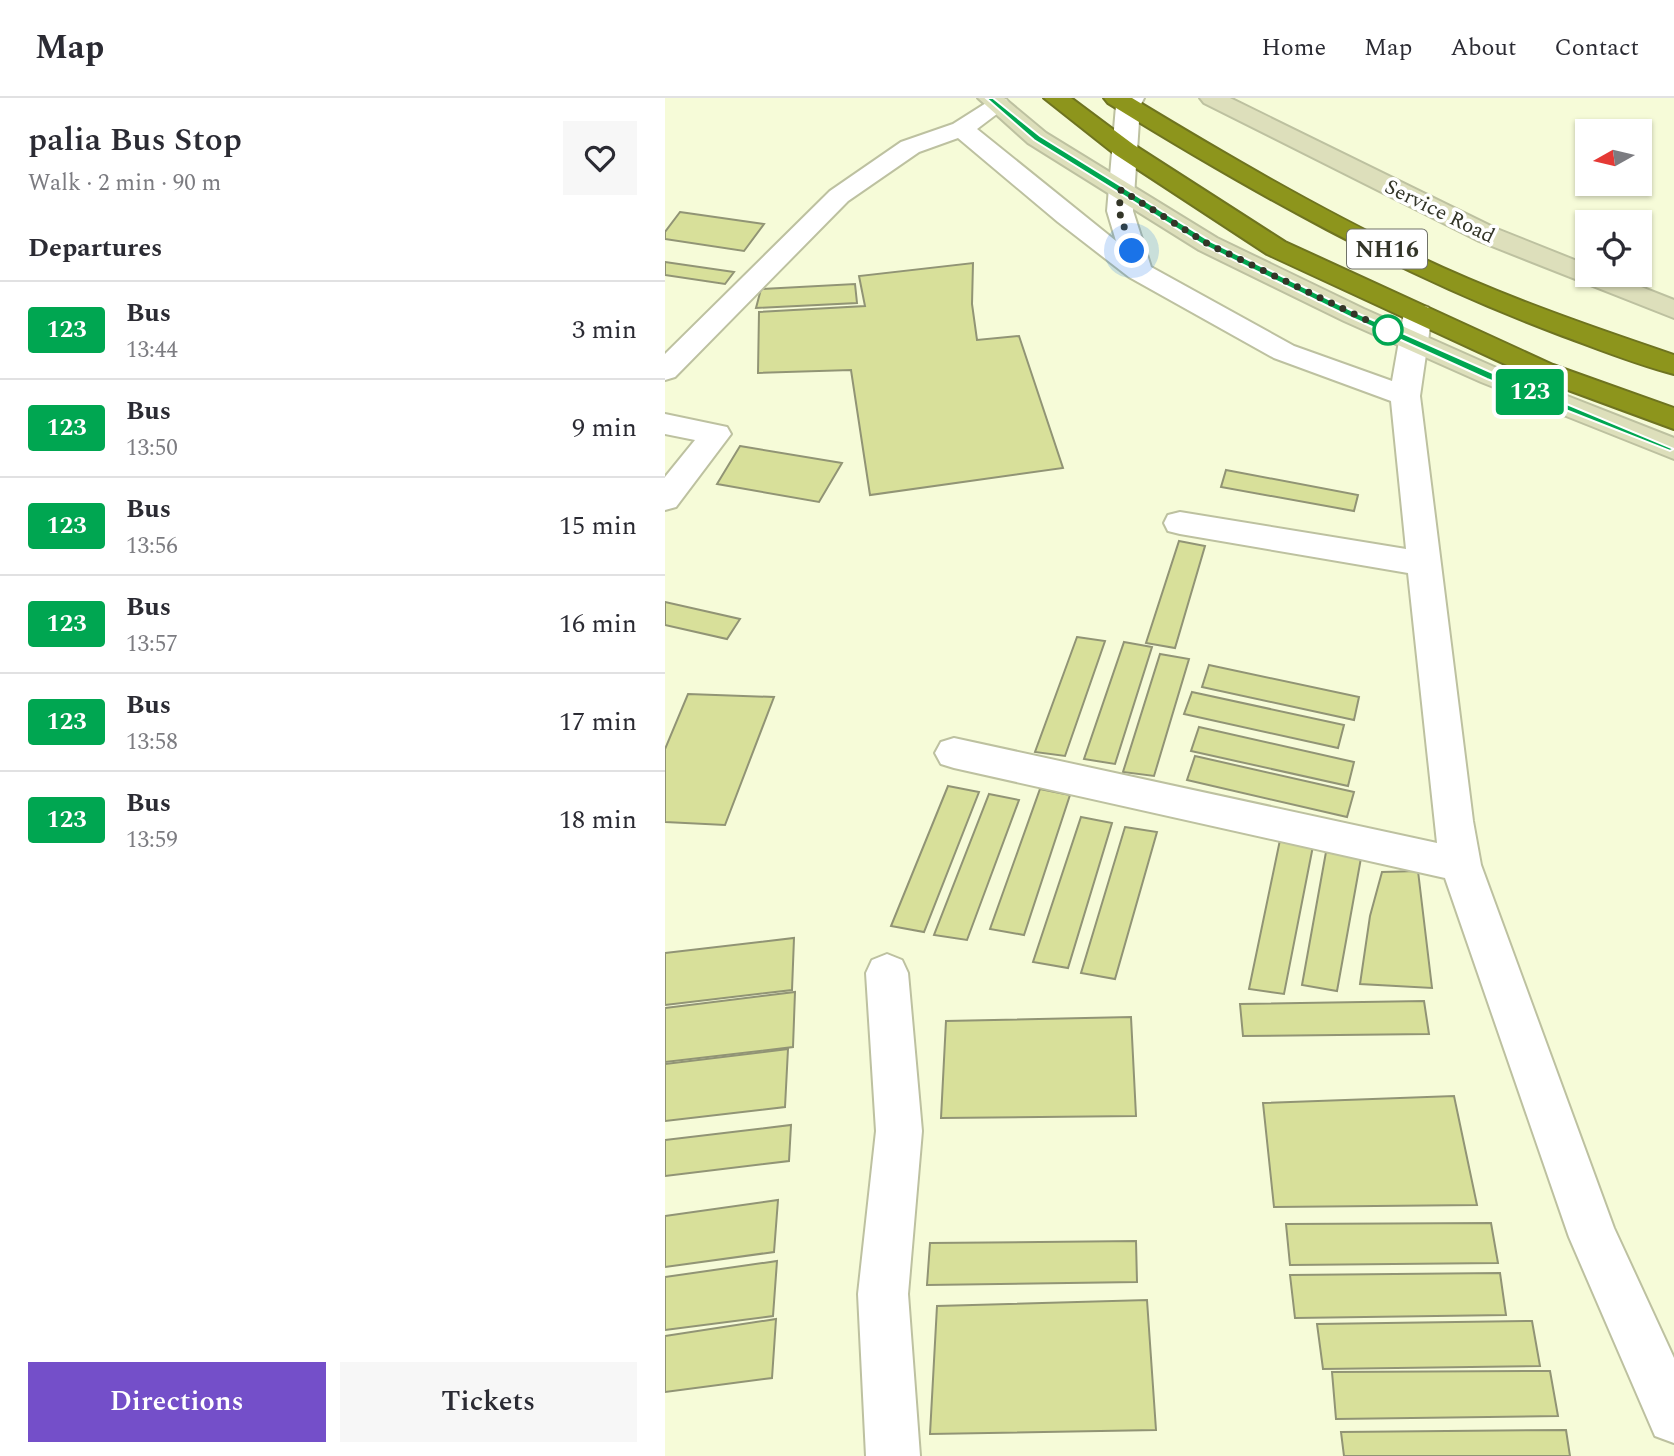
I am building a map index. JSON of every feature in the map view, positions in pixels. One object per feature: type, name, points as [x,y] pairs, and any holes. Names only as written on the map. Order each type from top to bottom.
[{"type":"highway","name":"NH16","points":[[1056,98],[1125,150],[1276,247],[1416,327],[1674,419]]},
{"type":"highway","name":"NH16","points":[[1125,101],[1208,155],[1445,278],[1674,365]]},
{"type":"street","name":"Service Road","points":[[1212,98],[1488,235],[1674,310]]},
{"type":"street","points":[[665,371],[839,196],[910,147],[963,130],[994,101],[1037,138],[1208,244],[1416,327],[1491,376],[1674,449]]},
{"type":"street","points":[[1125,101],[1125,150],[1119,211],[1139,271]]},
{"type":"street","points":[[963,130],[1139,271],[1284,352],[1405,396]]},
{"type":"street","points":[[1416,327],[1405,396],[1453,821],[1461,865],[1593,1237],[1674,1417]]},
{"type":"street","points":[[665,424],[716,433],[665,499]]},
{"type":"street","points":[[1180,523],[1423,564]]},
{"type":"street","points":[[954,753],[1461,865]]},
{"type":"street","points":[[887,973],[899,1131],[883,1294],[893,1456]]},
{"type":"building","points":[[680,212],[764,224],[744,251],[665,239],[665,232]]},
{"type":"building","points":[[665,262],[734,272],[725,284],[665,275]]},
{"type":"building","points":[[973,263],[972,304],[977,340],[1019,336],[1063,468],[870,495],[851,370],[758,373],[759,312],[865,306],[859,276]]},
{"type":"building","points":[[855,284],[857,303],[756,308],[761,289]]},
{"type":"building","points":[[740,446],[842,463],[819,502],[717,484]]},
{"type":"building","points":[[1226,470],[1358,495],[1354,511],[1221,487]]},
{"type":"building","points":[[1179,541],[1205,546],[1175,648],[1146,643]]},
{"type":"building","points":[[665,602],[740,619],[727,639],[665,625]]},
{"type":"building","points":[[1077,637],[1105,641],[1065,756],[1035,752]]},
{"type":"building","points":[[1124,642],[1152,647],[1115,764],[1084,759]]},
{"type":"building","points":[[1160,654],[1189,659],[1154,776],[1123,772]]},
{"type":"building","points":[[1209,665],[1359,697],[1354,720],[1202,687]]},
{"type":"building","points":[[1192,692],[1344,725],[1338,748],[1184,714]]},
{"type":"building","points":[[688,694],[774,697],[725,825],[665,822],[665,749]]},
{"type":"building","points":[[1199,727],[1354,762],[1348,786],[1191,751]]},
{"type":"building","points":[[1195,756],[1354,792],[1347,817],[1187,780]]},
{"type":"building","points":[[948,786],[979,792],[924,932],[891,926]]},
{"type":"building","points":[[1040,789],[1070,795],[1024,935],[990,929]]},
{"type":"building","points":[[989,794],[1019,800],[967,940],[934,935]]},
{"type":"building","points":[[1081,817],[1112,823],[1068,968],[1033,962]]},
{"type":"building","points":[[1125,827],[1157,832],[1115,979],[1081,973]]},
{"type":"building","points":[[1280,840],[1313,846],[1284,994],[1249,989]]},
{"type":"building","points":[[1326,852],[1361,858],[1337,991],[1302,985]]},
{"type":"building","points":[[1418,871],[1432,988],[1360,984],[1370,916],[1382,872]]},
{"type":"building","points":[[794,938],[792,990],[665,1005],[665,953]]},
{"type":"building","points":[[795,992],[793,1047],[665,1062],[665,1008]]},
{"type":"building","points":[[1424,1001],[1429,1034],[1243,1036],[1240,1004]]},
{"type":"building","points":[[1131,1017],[1136,1116],[941,1118],[946,1021]]},
{"type":"building","points":[[788,1049],[785,1107],[665,1121],[665,1064]]},
{"type":"building","points":[[1454,1096],[1477,1205],[1274,1207],[1263,1103]]},
{"type":"building","points":[[791,1125],[789,1161],[665,1176],[665,1140]]},
{"type":"building","points":[[778,1200],[774,1252],[665,1267],[665,1216]]},
{"type":"building","points":[[1491,1223],[1498,1263],[1290,1265],[1286,1224]]},
{"type":"building","points":[[1136,1241],[1137,1282],[927,1285],[930,1243]]},
{"type":"building","points":[[777,1261],[773,1316],[665,1330],[665,1277]]},
{"type":"building","points":[[1500,1273],[1506,1315],[1295,1318],[1290,1275]]},
{"type":"building","points":[[1147,1300],[1156,1430],[930,1434],[937,1306]]},
{"type":"building","points":[[776,1319],[772,1378],[665,1392],[665,1336]]},
{"type":"building","points":[[1532,1321],[1540,1366],[1323,1369],[1317,1324]]},
{"type":"building","points":[[1550,1371],[1558,1416],[1336,1419],[1332,1372]]},
{"type":"building","points":[[1566,1430],[1570,1456],[1344,1456],[1341,1432]]},
{"type":"bus line","name":"123","points":[[990,98],[1037,138],[1208,244],[1354,315],[1491,376],[1674,449]]},
{"type":"route","points":[[1132,251],[1119,211],[1121,190],[1208,244],[1394,333],[1388,330]]}]
